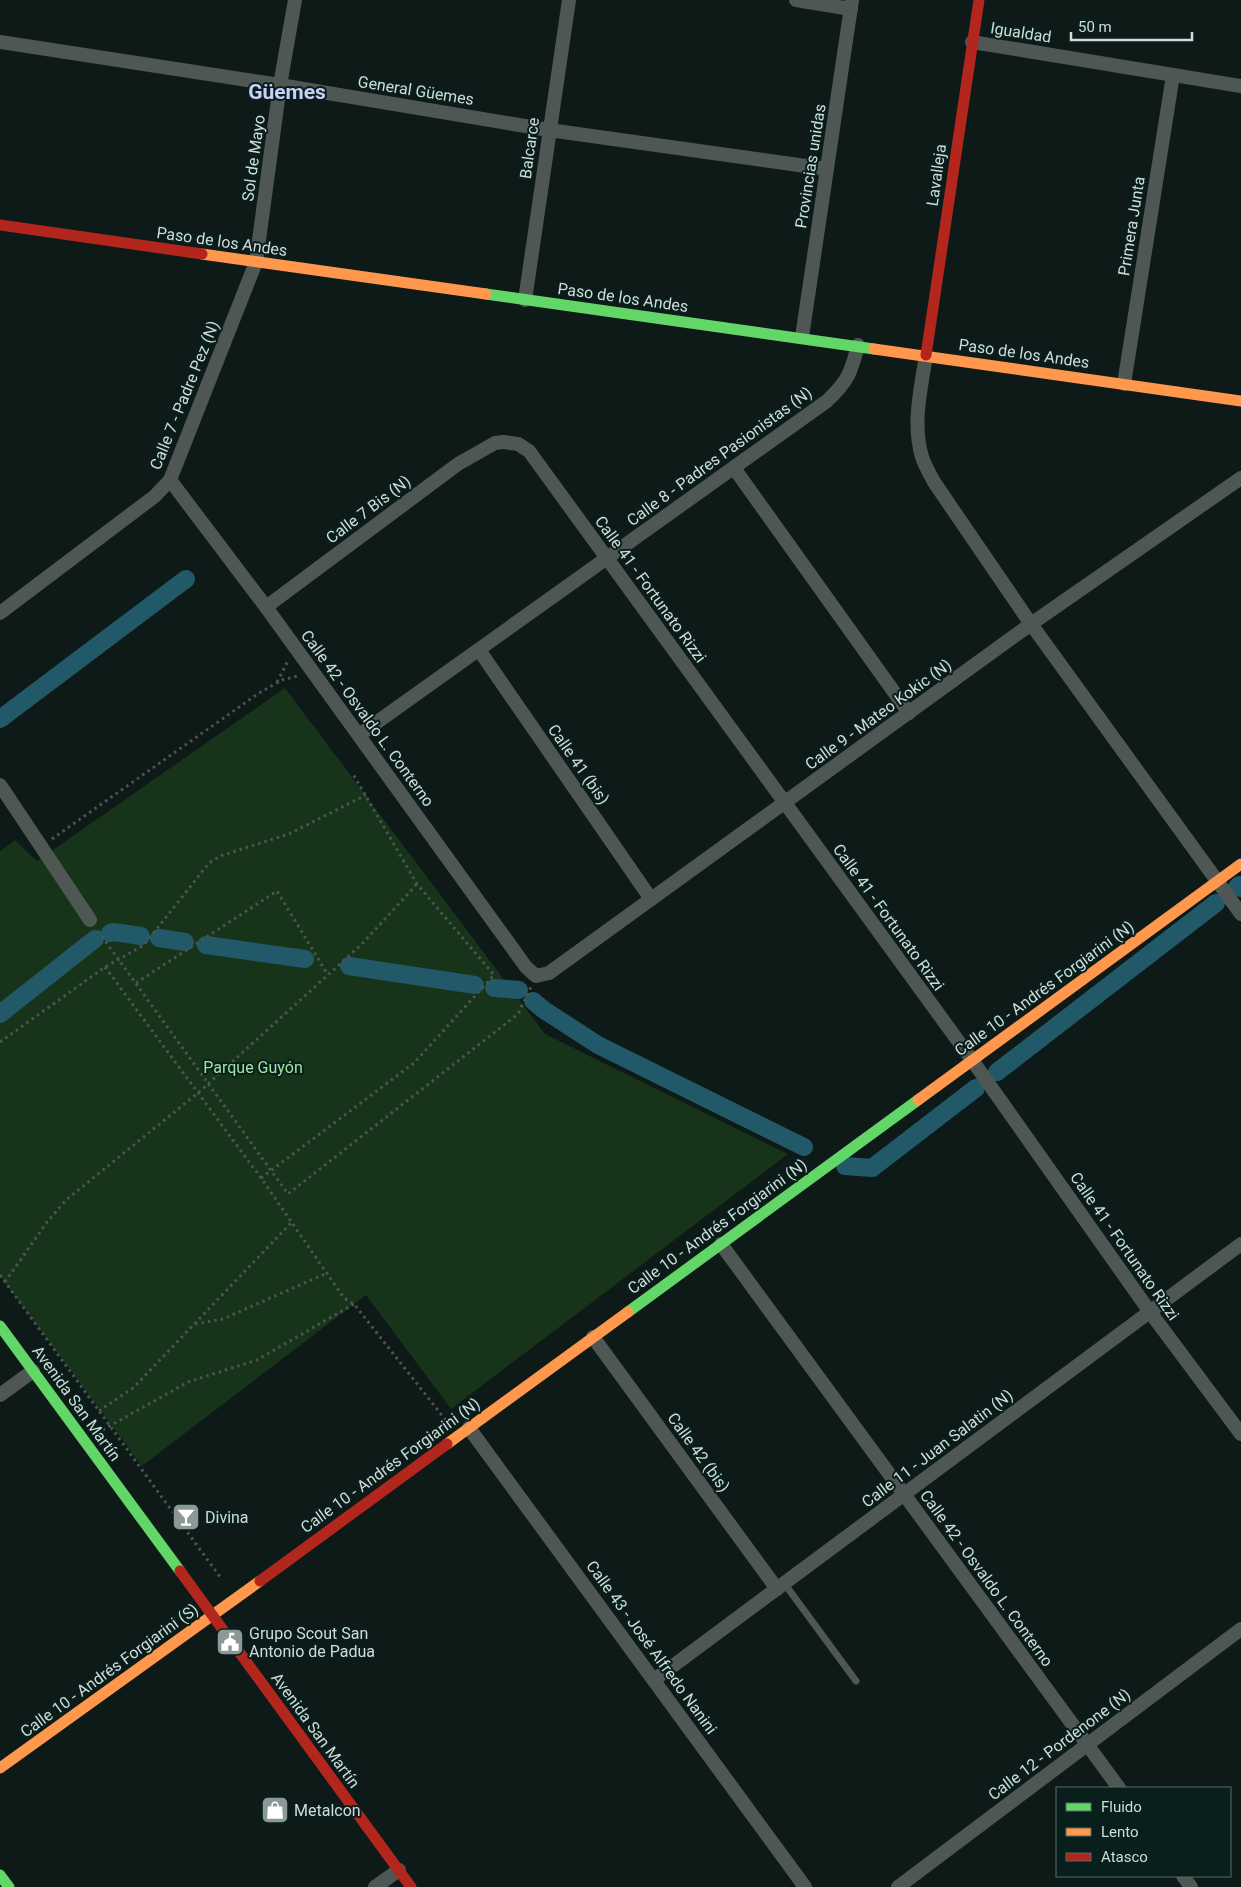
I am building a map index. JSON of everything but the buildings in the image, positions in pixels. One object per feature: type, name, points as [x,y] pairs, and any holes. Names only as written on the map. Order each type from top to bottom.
[{"type":"street","name":"Sol de Mayo","points":[[256,262],[280,85],[295,0]]},
{"type":"street","name":"Balcarce","points":[[525,300],[569,0]]},
{"type":"street","points":[[796,0],[852,4]]},
{"type":"street","name":"Lavalleja","points":[[926,355],[979,0]]},
{"type":"street","name":"Provincias unidas","points":[[802,337],[852,4]]},
{"type":"street","name":"General Güemes","points":[[0,42],[280,85],[549,130],[827,169]]},
{"type":"street","name":"Igualdad","points":[[972,42],[1241,86]]},
{"type":"street","name":"Primera Junta","points":[[1124,384],[1173,75]]},
{"type":"street","name":"Paso de los Andes","points":[[0,225],[1241,400]]},
{"type":"street","name":"Calle 7 - Padre Pez (N)","points":[[0,613],[155,496],[170,480],[256,262]]},
{"type":"street","name":"Calle 8 - Padres Pasionistas (N)","points":[[359,735],[827,401],[842,386],[851,372],[858,345]]},
{"type":"street","points":[[926,355],[917,413],[918,437],[922,458],[934,482],[1031,624],[1241,914]]},
{"type":"street","name":"Calle 41 - Fortunato Rizzi","points":[[495,443],[518,444],[529,451],[972,1060],[1150,1312],[1241,1434]]},
{"type":"street","name":"Calle 7 Bis (N)","points":[[266,607],[458,464],[495,443]]},
{"type":"street","points":[[734,468],[910,712]]},
{"type":"street","name":"Calle 9 - Mateo Kokic (N)","points":[[536,976],[549,973],[1031,624],[1241,478]]},
{"type":"street","name":"Calle 42 - Osvaldo L. Conterno","points":[[170,480],[292,642],[526,967],[536,976]]},
{"type":"street","name":"Calle 41 (bis)","points":[[479,650],[651,899]]},
{"type":"street","points":[[0,785],[90,920]]},
{"type":"street","name":"Calle 10 - Andrés Forgiarini (N)","points":[[212,1616],[1241,864]]},
{"type":"street","name":"Calle 42 - Osvaldo L. Conterno","points":[[721,1244],[1118,1787]]},
{"type":"street","name":"Calle 11 - Juan Salatin (N)","points":[[654,1680],[1241,1244]]},
{"type":"street","name":"Avenida San Martín","points":[[0,1326],[411,1887]]},
{"type":"street","name":"Calle 42 (bis)","points":[[593,1337],[781,1586]]},
{"type":"street","points":[[0,1395],[33,1371]]},
{"type":"street","name":"Calle 43 - José Alfredo Nanini","points":[[464,1432],[654,1680],[806,1887]]},
{"type":"street","name":"Calle 10 - Andrés Forgiarini (S)","points":[[0,1768],[212,1616]]},
{"type":"street","name":"Calle 12 - Pordenone (N)","points":[[898,1887],[1241,1629]]},
{"type":"street","points":[[375,1887],[399,1870]]},
{"type":"street","points":[[0,1875],[8,1887]]},
{"type":"lane","points":[[781,1586],[856,1681]]},
{"type":"path","points":[[277,683],[289,658],[292,642]]},
{"type":"path","points":[[41,846],[259,693],[277,683],[303,675],[318,678]]},
{"type":"path","points":[[261,1178],[414,1063],[494,975],[417,884],[353,774]]},
{"type":"path","points":[[0,1042],[106,967],[144,945],[209,863],[220,856],[289,834],[366,795]]},
{"type":"path","points":[[5,1282],[47,1222],[66,1200],[198,1092],[328,975],[362,944],[417,884]]},
{"type":"path","points":[[136,983],[277,891],[328,975]]},
{"type":"path","points":[[90,920],[288,1194],[518,1014],[536,976]]},
{"type":"path","points":[[106,967],[261,1178],[344,1298],[354,1304],[464,1432]]},
{"type":"path","points":[[99,1411],[133,1388],[292,1222]]},
{"type":"path","points":[[194,1324],[223,1319],[328,1273]]},
{"type":"path","points":[[0,1275],[220,1577]]},
{"type":"path","points":[[83,1440],[188,1382],[257,1360],[354,1304]]},
{"type":"green space","name":"Parque Guyón","points":[[285,688],[545,1034],[788,1154],[451,1409],[366,1295],[142,1466],[0,1276],[0,851],[15,840],[37,861]]},
{"type":"waterway","points":[[0,719],[186,579]]},
{"type":"waterway","points":[[1237,887],[1239,885],[1241,888]]},
{"type":"waterway","points":[[997,1072],[1216,903]]},
{"type":"waterway","points":[[110,933],[141,936]]},
{"type":"waterway","points":[[159,938],[185,942]]},
{"type":"waterway","points":[[0,1014],[95,939]]},
{"type":"waterway","points":[[206,945],[305,959]]},
{"type":"waterway","points":[[349,966],[475,985]]},
{"type":"waterway","points":[[494,988],[519,990]]},
{"type":"waterway","points":[[533,1001],[598,1045],[804,1147]]},
{"type":"waterway","points":[[845,1166],[872,1168],[976,1088]]},
{"type":"traffic: fast","points":[[486,294],[874,349]]},
{"type":"traffic: fast","points":[[628,1312],[918,1100]]},
{"type":"traffic: fast","points":[[0,1326],[180,1571]]},
{"type":"traffic: fast","points":[[0,1875],[9,1887]]},
{"type":"traffic: slow","points":[[202,254],[486,294]]},
{"type":"traffic: slow","points":[[874,349],[1241,401]]},
{"type":"traffic: slow","points":[[918,1100],[1241,864]]},
{"type":"traffic: slow","points":[[447,1444],[628,1312]]},
{"type":"traffic: slow","points":[[0,1768],[260,1581]]},
{"type":"traffic: jam","points":[[926,355],[979,0]]},
{"type":"traffic: jam","points":[[0,225],[202,254]]},
{"type":"traffic: jam","points":[[260,1581],[447,1444]]},
{"type":"traffic: jam","points":[[180,1571],[411,1887]]},
{"type":"place","name":"Divina","points":[[186,1517]]},
{"type":"place","name":"Grupo Scout San Antonio de Padua","points":[[230,1642]]},
{"type":"place","name":"Metalcon","points":[[275,1810]]},
{"type":"district","name":"Güemes","points":[[287,92]]}]
